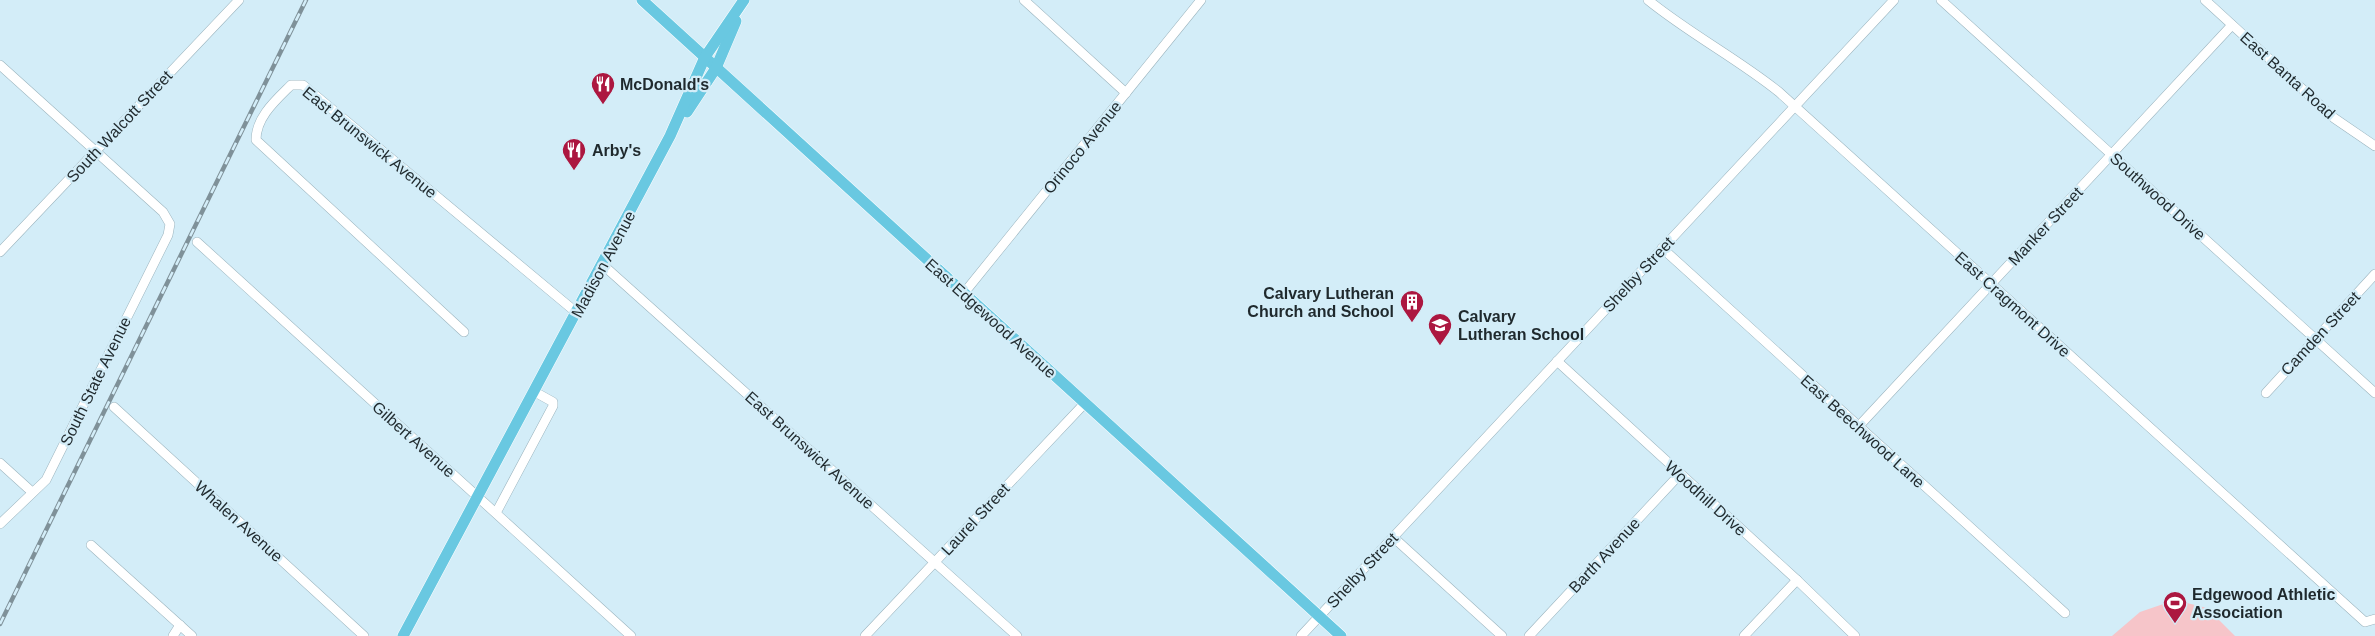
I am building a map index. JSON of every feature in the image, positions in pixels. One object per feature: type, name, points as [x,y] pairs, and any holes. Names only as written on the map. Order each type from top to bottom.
[{"type":"main road","name":"East Edgewood Avenue","points":[[642,0],[1341,636]]},
{"type":"main road","name":"Madison Avenue","points":[[403,636],[603,265],[670,136],[705,58],[744,0]]},
{"type":"main road","name":"Madison Avenue","points":[[670,136],[716,68],[744,0]]},
{"type":"street","name":"South Walcott Street","points":[[0,252],[239,0]]},
{"type":"street","points":[[1024,0],[1126,93]]},
{"type":"street","name":"Orinoco Avenue","points":[[964,293],[1201,0]]},
{"type":"street","name":"East Cragmont Drive","points":[[1648,0],[1676,22],[1754,72],[2365,622],[2375,619]]},
{"type":"street","name":"Shelby Street","points":[[1301,636],[1894,0]]},
{"type":"street","name":"Southwood Drive","points":[[1941,0],[2375,393]]},
{"type":"street","name":"East Banta Road","points":[[2205,0],[2334,118],[2375,146]]},
{"type":"street","name":"Manker Street","points":[[1858,427],[2232,25]]},
{"type":"street","points":[[0,66],[95,152]]},
{"type":"street","name":"East Brunswick Avenue","points":[[464,332],[256,140],[256,131],[263,116],[292,86],[303,84],[577,313]]},
{"type":"street","name":"South State Avenue","points":[[0,524],[46,480],[168,235],[170,224],[163,212],[95,152]]},
{"type":"street","name":"Gilbert Avenue","points":[[197,242],[632,636]]},
{"type":"street","name":"East Beechwood Lane","points":[[1662,248],[2065,613]]},
{"type":"street","name":"East Brunswick Avenue","points":[[603,265],[1017,636]]},
{"type":"street","name":"Camden Street","points":[[2266,393],[2375,274]]},
{"type":"street","name":"Woodhill Drive","points":[[1557,361],[1797,580],[1855,636]]},
{"type":"street","points":[[496,513],[553,406],[552,402],[534,392]]},
{"type":"street","name":"Laurel Street","points":[[865,636],[1085,403]]},
{"type":"street","name":"Whalen Avenue","points":[[114,407],[364,636]]},
{"type":"street","points":[[0,463],[32,492]]},
{"type":"street","name":"Barth Avenue","points":[[1529,636],[1680,474]]},
{"type":"street","points":[[1393,537],[1502,636]]},
{"type":"street","points":[[91,545],[192,636]]},
{"type":"street","points":[[1744,636],[1797,580]]},
{"type":"street","points":[[174,636],[180,625]]},
{"type":"shaded area","name":"Edgewood Athletic Association","points":[[2175,600],[2207,608],[2235,636],[2112,636],[2140,612]]},
{"type":"railway","points":[[0,624],[306,0]]},
{"type":"place","name":"McDonald's","points":[[603,105]]},
{"type":"place","name":"Arby's","points":[[574,171]]},
{"type":"place","name":"Calvary Lutheran Church and School","points":[[1412,323]]},
{"type":"place","name":"Calvary Lutheran School","points":[[1440,346]]},
{"type":"place","name":"Edgewood Athletic Association","points":[[2175,624]]}]
